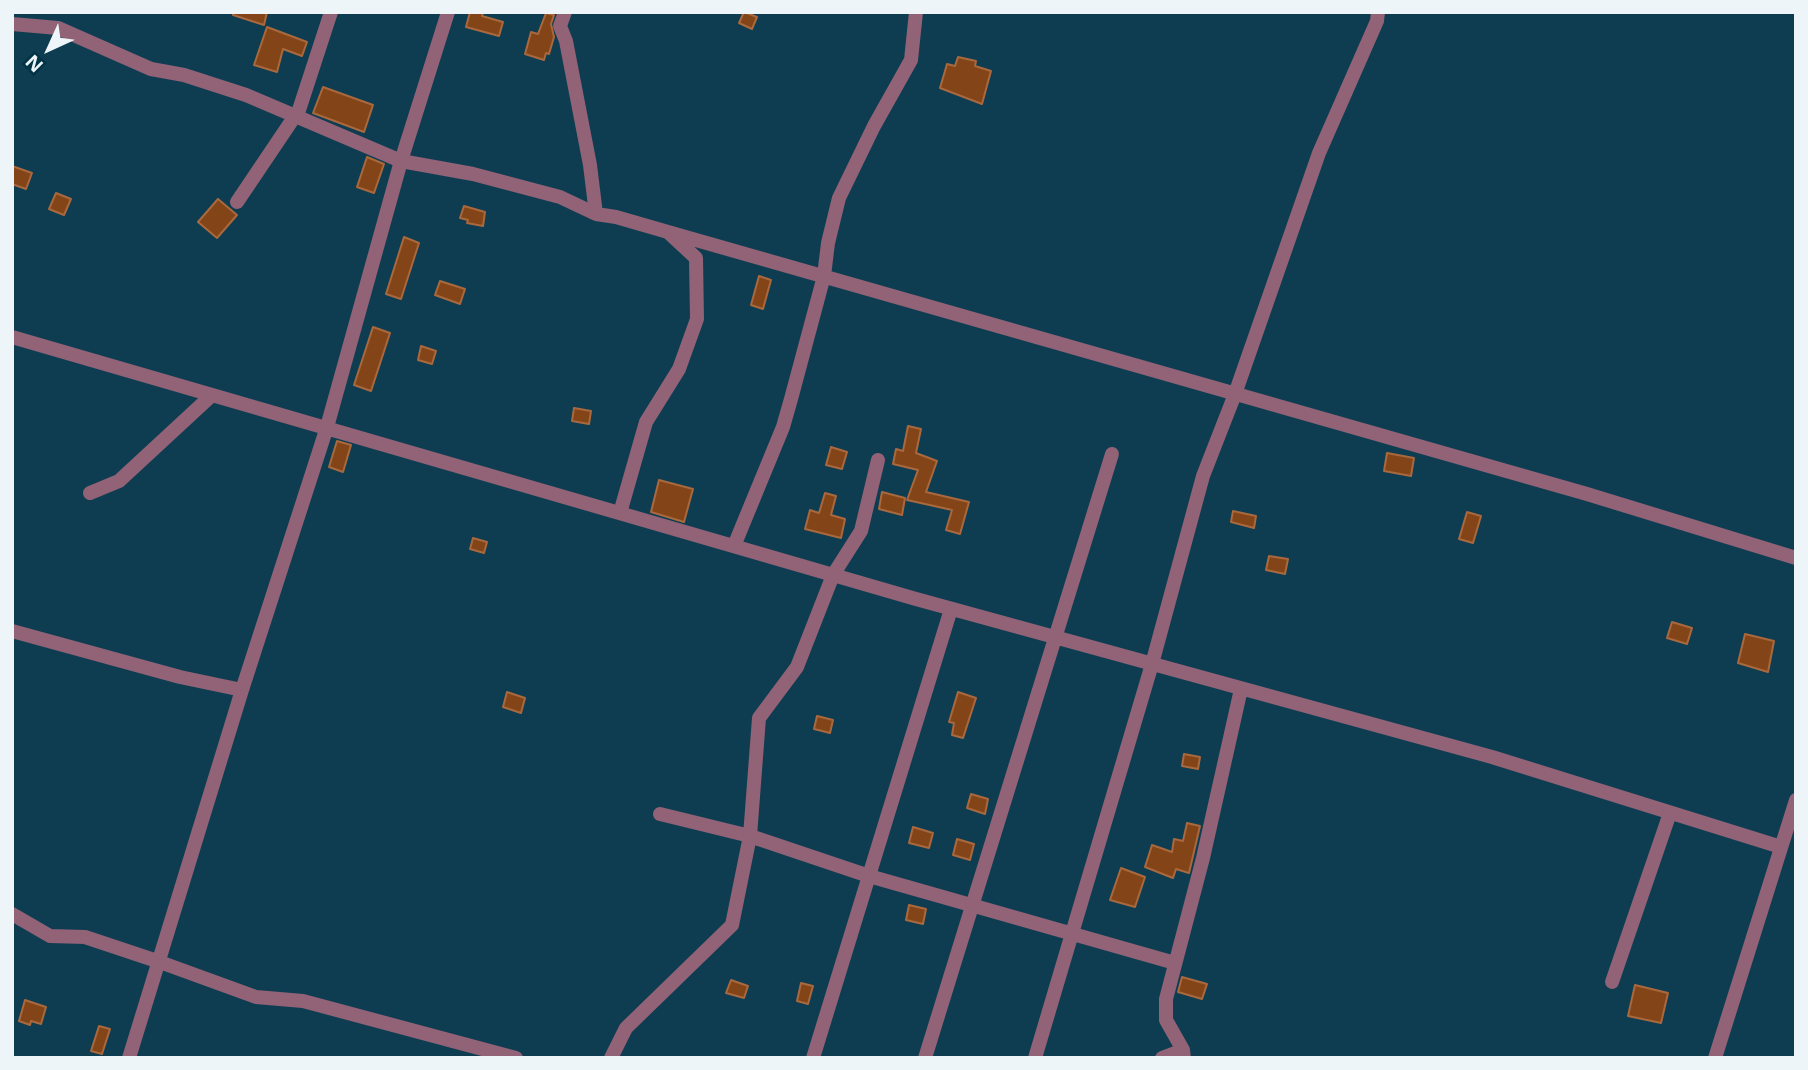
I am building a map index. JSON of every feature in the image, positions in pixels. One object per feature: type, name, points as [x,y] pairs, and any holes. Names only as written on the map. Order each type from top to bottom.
[{"type":"street","points":[[237,201],[296,115],[331,12]]},
{"type":"street","points":[[129,1058],[242,690],[327,427],[401,161],[448,12]]},
{"type":"street","points":[[565,12],[560,26],[566,41],[590,165],[596,214]]},
{"type":"street","points":[[734,546],[783,427],[824,276],[828,243],[839,198],[874,126],[911,61],[916,12]]},
{"type":"street","points":[[1035,1058],[1152,664],[1203,476],[1235,394],[1319,153],[1377,20],[1378,12]]},
{"type":"street","points":[[12,24],[58,28],[151,69],[184,75],[246,95],[401,161],[473,174],[560,197],[596,214],[824,276],[1587,494],[1796,558]]},
{"type":"street","points":[[620,513],[646,422],[679,369],[697,319],[696,258],[668,232]]},
{"type":"street","points":[[12,337],[951,609],[1492,757],[1781,847]]},
{"type":"street","points":[[90,493],[119,481],[212,395]]},
{"type":"street","points":[[925,1058],[1112,454]]},
{"type":"street","points":[[611,1058],[626,1028],[732,925],[750,836],[759,718],[797,667],[833,575],[861,531],[878,460]]},
{"type":"street","points":[[813,1058],[951,609]]},
{"type":"street","points":[[12,631],[180,677],[242,690]]},
{"type":"street","points":[[1162,1058],[1183,1054],[1166,1020],[1166,999],[1206,845],[1241,689]]},
{"type":"street","points":[[1715,1058],[1796,800]]},
{"type":"street","points":[[1612,982],[1670,813]]},
{"type":"street","points":[[660,814],[750,836],[869,876],[1175,963]]},
{"type":"street","points":[[12,914],[50,936],[85,937],[256,998],[303,1002],[516,1058]]},
{"type":"building","points":[[233,12],[267,12],[264,25],[233,15]]},
{"type":"building","points":[[470,12],[483,12],[482,16],[503,22],[499,36],[466,27]]},
{"type":"building","points":[[744,12],[757,17],[752,29],[739,23]]},
{"type":"building","points":[[546,13],[554,15],[551,24],[554,37],[549,54],[546,53],[544,60],[525,54],[531,32],[538,34]]},
{"type":"building","points":[[267,27],[307,42],[302,56],[283,49],[277,72],[254,65]]},
{"type":"building","points":[[958,57],[976,61],[975,66],[991,71],[982,104],[940,88],[947,64],[955,66]]},
{"type":"building","points":[[323,87],[373,105],[364,132],[313,113]]},
{"type":"building","points":[[367,157],[384,164],[374,193],[357,187]]},
{"type":"building","points":[[12,166],[32,173],[26,189],[12,184]]},
{"type":"building","points":[[56,193],[71,199],[64,215],[49,209]]},
{"type":"building","points":[[218,199],[237,215],[217,238],[198,222]]},
{"type":"building","points":[[464,206],[485,212],[483,226],[467,223],[468,220],[460,218]]},
{"type":"building","points":[[404,237],[419,243],[401,299],[386,294]]},
{"type":"building","points":[[759,276],[771,280],[763,309],[751,305]]},
{"type":"building","points":[[440,281],[465,289],[460,304],[435,295]]},
{"type":"building","points":[[373,327],[390,333],[371,391],[354,385]]},
{"type":"building","points":[[421,346],[436,351],[432,364],[418,360]]},
{"type":"building","points":[[574,408],[591,411],[589,424],[572,421]]},
{"type":"building","points":[[908,426],[921,429],[916,453],[937,461],[926,492],[969,502],[960,534],[946,530],[952,510],[907,500],[918,470],[893,464],[896,449],[903,451]]},
{"type":"building","points":[[337,441],[351,445],[343,472],[329,467]]},
{"type":"building","points":[[831,447],[847,452],[842,469],[826,465]]},
{"type":"building","points":[[1387,453],[1414,458],[1411,476],[1384,471]]},
{"type":"building","points":[[659,480],[693,489],[684,522],[651,512]]},
{"type":"building","points":[[882,492],[905,498],[902,515],[879,509]]},
{"type":"building","points":[[825,493],[836,496],[831,515],[845,519],[841,538],[805,529],[810,510],[819,513]]},
{"type":"building","points":[[1233,511],[1256,516],[1254,528],[1231,522]]},
{"type":"building","points":[[1467,512],[1481,516],[1473,543],[1459,539]]},
{"type":"building","points":[[473,538],[487,542],[484,553],[470,549]]},
{"type":"building","points":[[1269,556],[1288,559],[1285,574],[1266,570]]},
{"type":"building","points":[[1672,622],[1692,628],[1687,644],[1667,638]]},
{"type":"building","points":[[1745,634],[1774,641],[1768,672],[1738,663]]},
{"type":"building","points":[[507,692],[525,698],[521,713],[503,707]]},
{"type":"building","points":[[958,692],[976,698],[963,738],[952,735],[954,723],[949,722]]},
{"type":"building","points":[[817,716],[833,720],[830,733],[814,729]]},
{"type":"building","points":[[1184,754],[1200,757],[1198,769],[1182,766]]},
{"type":"building","points":[[971,794],[988,799],[985,814],[967,808]]},
{"type":"building","points":[[1187,823],[1200,826],[1189,873],[1176,869],[1173,878],[1145,867],[1152,845],[1172,852],[1174,839],[1183,841]]},
{"type":"building","points":[[913,827],[933,833],[929,848],[909,843]]},
{"type":"building","points":[[957,839],[974,844],[970,860],[953,855]]},
{"type":"building","points":[[1121,868],[1145,877],[1135,907],[1110,900]]},
{"type":"building","points":[[909,905],[926,909],[923,924],[906,920]]},
{"type":"building","points":[[1182,977],[1207,984],[1202,999],[1178,992]]},
{"type":"building","points":[[731,980],[748,986],[744,998],[726,993]]},
{"type":"building","points":[[801,983],[813,986],[808,1004],[797,1001]]},
{"type":"building","points":[[1635,985],[1668,993],[1661,1023],[1628,1016]]},
{"type":"building","points":[[25,1000],[46,1007],[41,1024],[31,1021],[30,1025],[19,1021]]},
{"type":"building","points":[[99,1026],[110,1029],[102,1054],[91,1051]]}]
